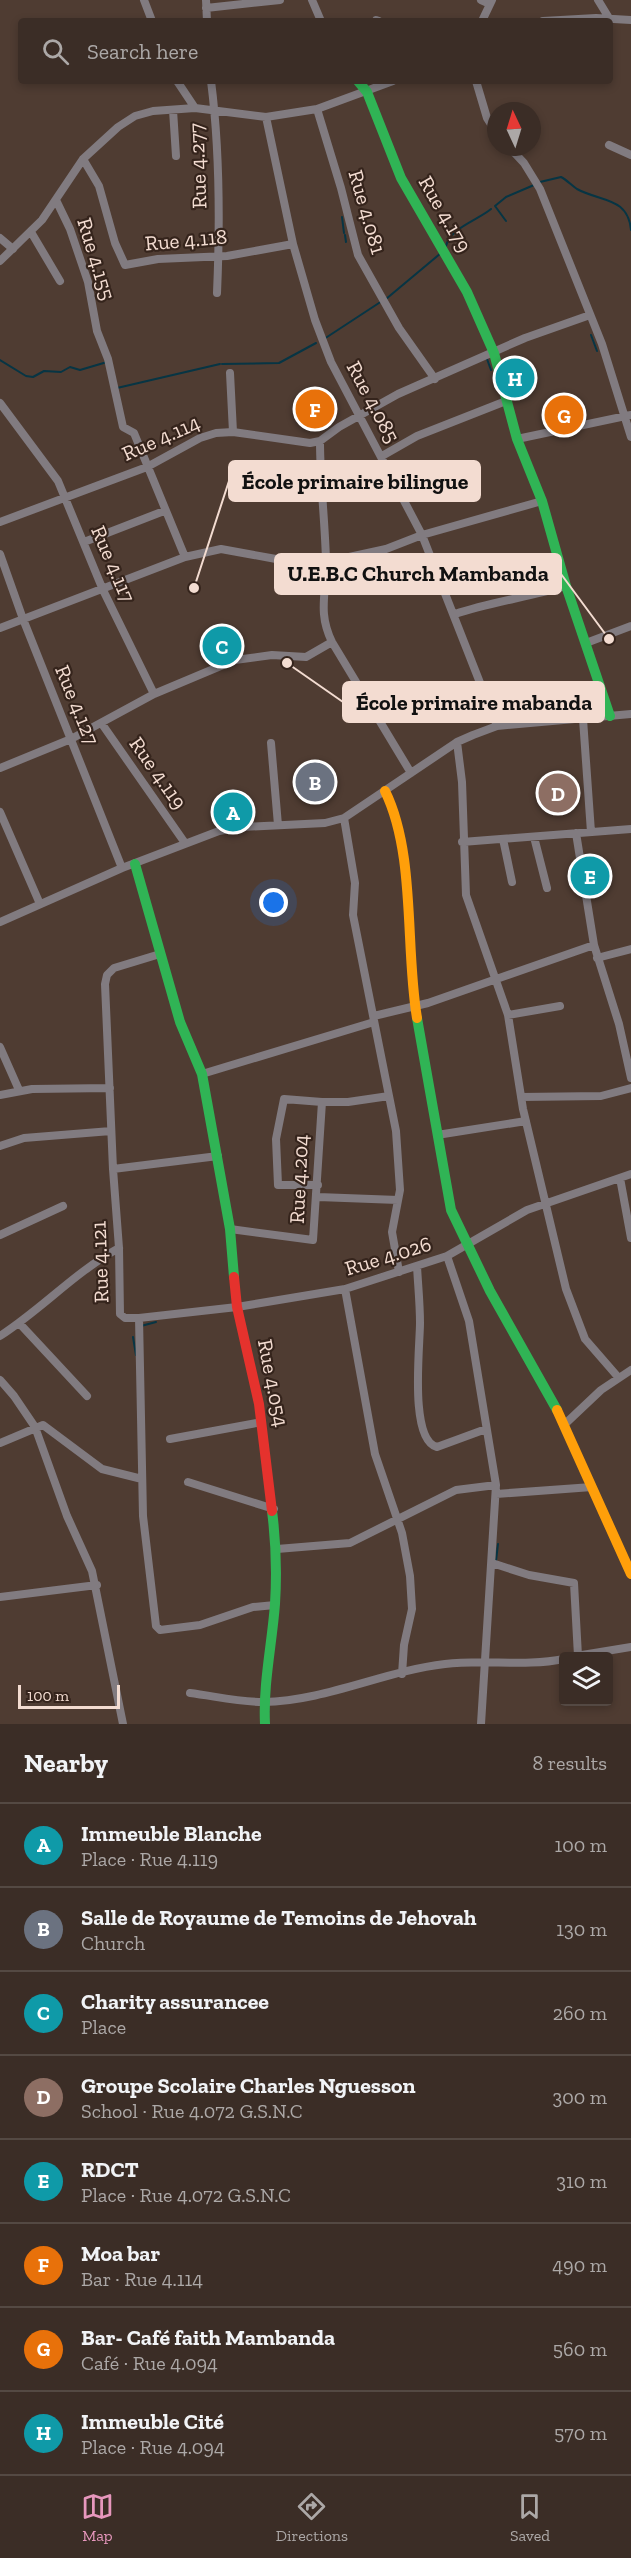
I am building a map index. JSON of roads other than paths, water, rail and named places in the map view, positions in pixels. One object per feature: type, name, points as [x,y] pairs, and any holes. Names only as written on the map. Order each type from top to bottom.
[{"type":"street","points":[[144,0],[151,18]]},
{"type":"street","points":[[206,4],[280,0]]},
{"type":"street","points":[[312,0],[320,18]]},
{"type":"street","points":[[480,0],[491,2],[483,18]]},
{"type":"street","points":[[598,0],[609,18]]},
{"type":"street","points":[[613,18],[631,20]]},
{"type":"street","name":"Rue 4.277","points":[[179,84],[195,108]]},
{"type":"street","name":"Rue 4.277","points":[[212,84],[219,256],[217,293]]},
{"type":"street","name":"Rue 4.179","points":[[360,84],[366,92],[401,178],[467,292],[494,353],[516,439],[542,501],[566,586],[610,716]]},
{"type":"street","points":[[0,261],[31,232],[83,159],[118,127],[135,116],[195,108],[266,117],[318,108],[386,84]]},
{"type":"street","points":[[477,84],[487,118]]},
{"type":"street","name":"Rue 4.081","points":[[318,108],[357,255],[399,328],[435,379]]},
{"type":"street","points":[[173,110],[176,156]]},
{"type":"street","name":"Rue 4.085","points":[[266,117],[293,244],[315,320],[331,362],[422,535],[497,726]]},
{"type":"street","points":[[609,145],[631,155]]},
{"type":"street","points":[[517,156],[540,189],[602,344],[628,416],[631,437]]},
{"type":"street","name":"Rue 4.118","points":[[83,159],[104,199],[115,243],[123,263],[219,256],[293,244]]},
{"type":"street","name":"Rue 4.155","points":[[56,200],[81,260],[98,331],[108,359],[123,427],[134,433],[184,557]]},
{"type":"street","points":[[31,232],[60,281]]},
{"type":"street","points":[[0,238],[13,249]]},
{"type":"street","points":[[411,773],[332,642],[322,610],[326,560],[320,441],[358,416],[398,394],[525,338],[590,315]]},
{"type":"street","points":[[230,373],[233,432]]},
{"type":"street","points":[[382,456],[417,436],[507,401]]},
{"type":"street","name":"Rue 4.117","points":[[0,403],[50,467],[66,497],[103,590],[154,694]]},
{"type":"street","points":[[516,439],[628,416]]},
{"type":"street","name":"Rue 4.114","points":[[0,522],[147,466],[200,438],[233,432],[310,443],[320,441]]},
{"type":"street","points":[[0,628],[184,557],[221,549],[276,558],[326,560],[386,549],[422,535],[542,501]]},
{"type":"street","points":[[84,542],[164,511]]},
{"type":"street","name":"Rue 4.127","points":[[0,554],[23,620],[122,868]]},
{"type":"street","points":[[454,614],[486,603],[539,594],[566,586]]},
{"type":"street","points":[[586,643],[631,626]]},
{"type":"street","points":[[0,768],[71,739],[102,724],[132,704],[235,660],[272,655],[306,657],[332,642]]},
{"type":"street","points":[[0,922],[122,868],[219,831],[325,823],[344,818],[457,742],[497,726],[631,714]]},
{"type":"street","points":[[583,719],[591,832]]},
{"type":"street","name":"Rue 4.119","points":[[102,724],[185,843]]},
{"type":"street","points":[[457,742],[462,782],[462,842],[466,895],[508,1015],[526,1122],[574,1313],[594,1352],[618,1377]]},
{"type":"street","points":[[271,743],[278,825]]},
{"type":"street","points":[[385,791],[394,809],[404,869],[415,1006],[451,1210],[467,1246],[565,1424],[631,1574]]},
{"type":"street","points":[[0,812],[40,904]]},
{"type":"street","points":[[344,818],[355,883],[353,915],[396,1131],[398,1200],[392,1232],[399,1272]]},
{"type":"street","points":[[462,842],[631,829]]},
{"type":"street","points":[[576,833],[594,945],[619,1024],[631,1078]]},
{"type":"street","points":[[534,837],[547,888]]},
{"type":"street","points":[[503,839],[512,882]]},
{"type":"street","name":"Rue 4.054","points":[[135,864],[180,1022],[202,1074],[230,1229],[237,1307],[262,1422],[277,1549],[275,1605],[264,1702],[265,1724]]},
{"type":"street","points":[[202,1074],[415,1006],[594,945]]},
{"type":"street","points":[[597,958],[631,949]]},
{"type":"street","name":"Rue 4.121","points":[[160,954],[114,968],[107,975],[112,1169],[119,1248],[120,1314],[125,1318],[139,1318],[143,1516],[156,1626],[160,1630],[200,1625],[253,1607],[275,1605]]},
{"type":"street","points":[[508,1015],[560,1006]]},
{"type":"street","points":[[0,1047],[19,1090]]},
{"type":"street","points":[[0,1095],[19,1090],[110,1088]]},
{"type":"street","points":[[522,1097],[601,1096],[631,1088]]},
{"type":"street","points":[[318,1185],[278,1185],[276,1139],[284,1099],[348,1102],[389,1096]]},
{"type":"street","name":"Rue 4.204","points":[[230,1229],[311,1241],[315,1238],[322,1102]]},
{"type":"street","points":[[437,1135],[526,1122]]},
{"type":"street","points":[[0,1146],[24,1138],[111,1131]]},
{"type":"street","points":[[112,1169],[218,1156]]},
{"type":"street","name":"Rue 4.026","points":[[139,1318],[237,1307],[345,1289],[447,1256],[495,1227],[545,1203],[631,1174]]},
{"type":"street","points":[[620,1178],[631,1238]]},
{"type":"street","points":[[318,1197],[398,1200]]},
{"type":"street","points":[[0,1235],[63,1206]]},
{"type":"street","points":[[0,1336],[20,1323],[89,1266],[119,1248]]},
{"type":"street","points":[[447,1256],[469,1322],[496,1490],[481,1724]]},
{"type":"street","points":[[417,1266],[420,1320],[417,1389],[423,1431],[428,1443],[437,1447],[486,1429]]},
{"type":"street","points":[[345,1289],[375,1454],[402,1533],[413,1596],[404,1645],[402,1674]]},
{"type":"street","points":[[20,1323],[87,1396]]},
{"type":"street","points":[[565,1424],[618,1377],[631,1370]]},
{"type":"street","points":[[0,1380],[21,1405],[35,1427],[67,1516],[97,1585],[123,1724]]},
{"type":"street","points":[[170,1439],[262,1422]]},
{"type":"street","points":[[0,1443],[43,1425],[102,1469],[142,1479]]},
{"type":"street","points":[[188,1482],[274,1509]]},
{"type":"street","points":[[277,1549],[350,1543],[456,1490],[592,1487]]},
{"type":"street","points":[[492,1563],[529,1575],[574,1583],[577,1652]]},
{"type":"street","points":[[0,1597],[97,1585]]},
{"type":"street","points":[[601,1652],[631,1647]]},
{"type":"street","points":[[190,1693],[264,1702],[318,1695],[443,1664],[484,1660],[524,1664],[559,1660]]},
{"type":"waterway","points":[[540,182],[561,177],[577,189],[612,202],[625,212],[631,230]]},
{"type":"waterway","points":[[506,221],[495,206],[506,197],[534,185]]},
{"type":"waterway","points":[[446,246],[459,229],[491,209]]},
{"type":"waterway","points":[[342,217],[344,233]]},
{"type":"waterway","points":[[345,235],[346,242]]},
{"type":"waterway","points":[[386,299],[441,253]]},
{"type":"waterway","points":[[324,339],[382,301]]},
{"type":"waterway","points":[[591,335],[597,351]]},
{"type":"waterway","points":[[222,364],[279,363],[316,343]]},
{"type":"waterway","points":[[487,359],[491,370]]},
{"type":"waterway","points":[[0,360],[26,376],[33,377],[44,371],[61,372],[70,367],[80,370],[107,362]]},
{"type":"waterway","points":[[117,388],[220,364]]},
{"type":"waterway","points":[[574,420],[583,419]]},
{"type":"waterway","points":[[141,1326],[156,1322]]},
{"type":"waterway","points":[[133,1337],[136,1355]]},
{"type":"waterway","points":[[496,1561],[498,1544]]},
{"type":"place","name":"Immeuble Cité","points":[[515,378]]},
{"type":"place","name":"Moa bar","points":[[315,409]]},
{"type":"place","name":"Bar- Café faith Mambanda","points":[[564,415]]},
{"type":"place","name":"École primaire bilingue","points":[[194,588]]},
{"type":"place","name":"U.E.B.C Church Mambanda","points":[[609,639]]},
{"type":"place","name":"Charity assurancee","points":[[222,646]]},
{"type":"place","name":"École primaire mabanda","points":[[287,663]]},
{"type":"place","name":"Salle de Royaume de Temoins de Jehovah","points":[[315,782]]},
{"type":"place","name":"Groupe Scolaire Charles Nguesson","points":[[558,793]]},
{"type":"place","name":"Immeuble Blanche","points":[[233,812]]},
{"type":"place","name":"RDCT","points":[[590,876]]}]
